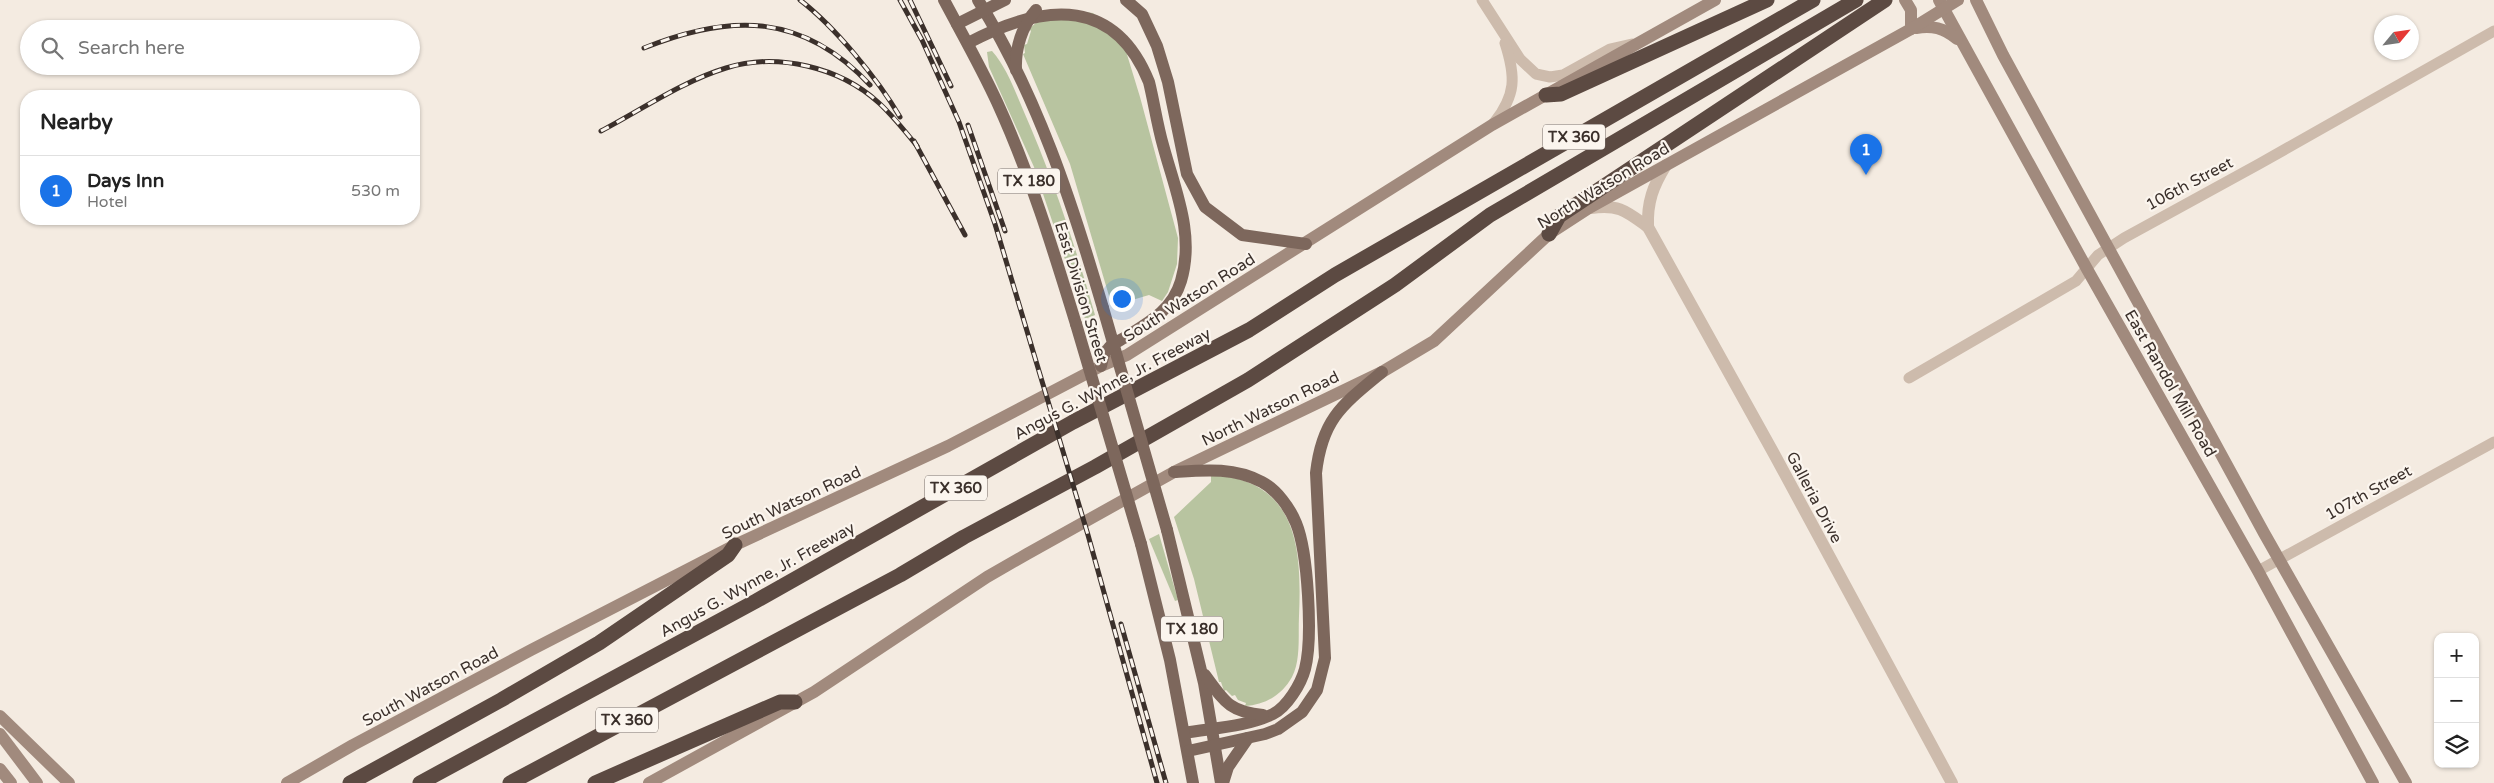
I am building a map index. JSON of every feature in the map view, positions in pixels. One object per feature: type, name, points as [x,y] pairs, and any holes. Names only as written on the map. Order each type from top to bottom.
[{"type":"highway","points":[[1546,95],[1561,94],[1767,0]]},
{"type":"highway","name":"Angus G. Wynne, Jr. Freeway","points":[[420,783],[756,601],[1074,422],[1249,330],[1335,275],[1813,0]]},
{"type":"highway","name":"TX 360","points":[[510,783],[900,575],[964,537],[1095,468],[1248,380],[1395,285],[1490,215],[1856,0]]},
{"type":"highway","points":[[1549,234],[1560,216],[1881,3]]},
{"type":"highway","points":[[350,783],[501,700],[598,643],[728,555],[735,546]]},
{"type":"highway","points":[[595,783],[780,702],[795,702]]},
{"type":"main road","name":"East Division Street","points":[[944,0],[997,101],[1018,151],[1076,324],[1141,544],[1170,660],[1194,783]]},
{"type":"main road","points":[[957,24],[981,5],[1005,0]]},
{"type":"main road","points":[[1126,0],[1142,14],[1157,46],[1168,82],[1187,174],[1206,207],[1242,235],[1306,244],[1492,125],[1715,0]]},
{"type":"main road","points":[[1905,0],[1911,10],[1911,29],[1927,26],[1937,27],[1948,31],[1964,46]]},
{"type":"main road","name":"North Watson Road","points":[[1174,472],[1382,372],[1434,341],[1549,234],[1589,208],[1911,29],[1941,5],[1958,0]]},
{"type":"main road","name":"East Randol Mill Road","points":[[1976,0],[2108,249],[2279,560],[2406,783]]},
{"type":"main road","points":[[1986,0],[1986,20]]},
{"type":"main road","points":[[968,44],[1037,8],[1058,3]]},
{"type":"main road","name":"East Division Street","points":[[981,5],[1016,72],[1055,157],[1078,222],[1167,530],[1201,670],[1222,783]]},
{"type":"main road","name":"East Randol Mill Road","points":[[1941,5],[2087,270],[2258,571],[2373,783]]},
{"type":"main road","points":[[1016,72],[1018,44],[1027,22],[1037,8]]},
{"type":"main road","points":[[1100,366],[1107,349],[1161,315],[1168,307],[1176,295],[1181,280],[1187,243],[1178,195],[1162,144],[1148,81],[1127,27],[1115,17]]},
{"type":"main road","name":"South Watson Road","points":[[287,783],[353,745],[515,659],[735,546],[948,446],[1100,366],[1127,355],[1306,244]]},
{"type":"main road","points":[[1188,751],[1248,738],[1278,729],[1293,720],[1310,704],[1322,676],[1325,639],[1317,500],[1318,457],[1326,429],[1337,411],[1382,372]]},
{"type":"main road","points":[[649,783],[795,702],[987,577],[1174,472],[1219,469],[1264,483],[1284,503],[1296,523],[1304,550],[1308,623],[1305,669],[1290,697],[1274,714],[1184,733]]},
{"type":"main road","points":[[1201,670],[1224,700],[1237,711],[1268,716]]},
{"type":"main road","points":[[0,716],[69,783]]},
{"type":"main road","points":[[0,734],[37,783]]},
{"type":"main road","points":[[1222,783],[1228,767],[1248,738]]},
{"type":"main road","points":[[0,769],[11,783]]},
{"type":"street","points":[[1482,0],[1502,34],[1520,59],[1536,74],[1550,76],[1564,74],[1610,49],[1634,44]]},
{"type":"street","name":"106th Street","points":[[1909,378],[2036,306],[2076,281],[2098,256],[2176,207],[2259,164],[2494,31]]},
{"type":"street","points":[[1492,125],[1508,106],[1512,88],[1510,59],[1502,34]]},
{"type":"street","points":[[1648,227],[1647,208],[1650,192],[1666,165]]},
{"type":"street","points":[[1589,208],[1608,205],[1617,207],[1648,227]]},
{"type":"street","name":"Galleria Drive","points":[[1648,227],[1773,452],[1952,783]]},
{"type":"street","name":"107th Street","points":[[2258,571],[2494,442]]},
{"type":"green space","points":[[1077,11],[1093,13],[1103,20],[1125,48],[1140,97],[1178,238],[1177,264],[1168,292],[1162,301],[1149,295],[1112,306],[1070,164],[1023,54],[1025,53],[1024,45],[1027,44],[1031,31],[1029,29],[1046,14]]},
{"type":"green space","points":[[992,51],[1014,88],[1045,162],[1063,212],[1095,315],[1085,319],[1034,167],[989,67],[987,52]]},
{"type":"green space","points":[[1211,475],[1240,479],[1261,489],[1277,503],[1288,522],[1295,543],[1299,566],[1300,591],[1297,663],[1292,677],[1283,689],[1272,698],[1259,704],[1245,706],[1246,703],[1238,700],[1235,695],[1232,696],[1226,690],[1224,691],[1221,682],[1219,682],[1194,579],[1174,517],[1211,482]]},
{"type":"green space","points":[[1159,534],[1178,600],[1175,601],[1149,539]]},
{"type":"railway","points":[[800,0],[841,38],[880,86],[900,117]]},
{"type":"railway","points":[[900,0],[922,40],[959,122],[995,224],[1088,535],[1157,783]]},
{"type":"railway","points":[[910,0],[951,86]]},
{"type":"railway","points":[[644,48],[707,29],[736,25],[764,26],[792,32],[819,44],[845,61],[870,85]]},
{"type":"railway","points":[[601,131],[694,80],[726,68],[746,63],[766,62],[807,66],[846,80],[879,103],[917,146]]},
{"type":"railway","points":[[968,125],[1005,231]]},
{"type":"railway","points":[[914,141],[965,235]]},
{"type":"railway","points":[[1121,624],[1166,783]]},
{"type":"place","name":"Days Inn","points":[[1866,175]]}]
